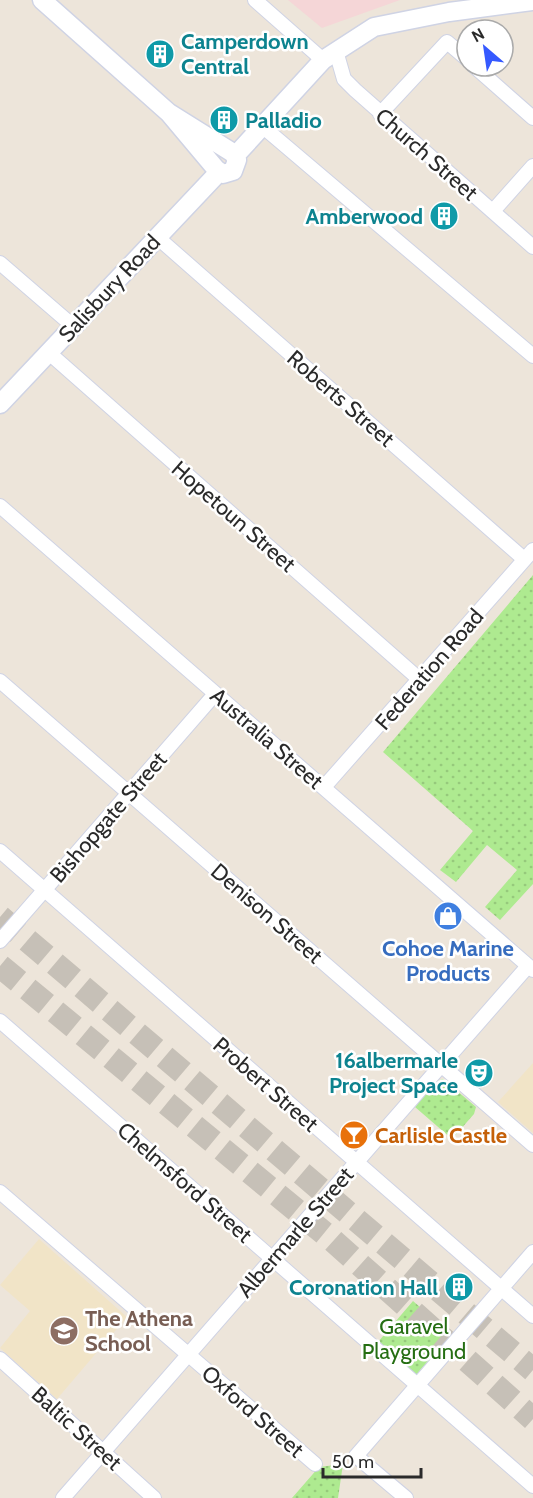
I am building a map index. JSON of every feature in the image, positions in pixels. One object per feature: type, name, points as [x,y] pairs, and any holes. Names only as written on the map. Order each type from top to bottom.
[{"type":"main road","points":[[170,113],[231,154],[262,126],[329,56],[374,27],[533,1]]},
{"type":"main road","points":[[47,2],[170,113],[217,169]]},
{"type":"main road","name":"Salisbury Road","points":[[0,404],[157,237],[217,169],[226,174],[233,171],[237,164],[231,154]]},
{"type":"street","points":[[255,0],[329,56]]},
{"type":"street","points":[[380,114],[447,42],[455,49]]},
{"type":"street","name":"Church Street","points":[[329,56],[344,79],[380,114],[533,248]]},
{"type":"street","points":[[488,78],[533,118]]},
{"type":"street","points":[[262,126],[533,356]]},
{"type":"street","points":[[493,211],[533,166]]},
{"type":"street","name":"Roberts Street","points":[[157,237],[529,555]]},
{"type":"street","points":[[0,263],[73,326]]},
{"type":"street","name":"Hopetoun Street","points":[[48,352],[420,679]]},
{"type":"street","name":"Australia Street","points":[[0,506],[530,968]]},
{"type":"street","name":"Federation Road","points":[[324,787],[529,555]]},
{"type":"street","name":"Denison Street","points":[[0,681],[533,1145]]},
{"type":"street","name":"Bishopgate Street","points":[[0,941],[215,694]]},
{"type":"street","name":"Probert Street","points":[[0,851],[533,1316]]},
{"type":"street","name":"Albermarle Street","points":[[63,1498],[440,1065],[530,968]]},
{"type":"street","name":"Chelmsford Street","points":[[0,1022],[273,1257],[533,1486]]},
{"type":"street","name":"Oxford Street","points":[[0,1192],[315,1464]]},
{"type":"street","points":[[406,1498],[356,1456],[533,1252]]},
{"type":"street","name":"Baltic Street","points":[[0,1359],[154,1498]]},
{"type":"shaded area","points":[[288,0],[400,0],[322,28]]},
{"type":"shaded area","points":[[533,1063],[533,1133],[498,1102]]},
{"type":"shaded area","name":"The Athena School","points":[[39,1239],[127,1317],[57,1399],[0,1348],[30,1311],[0,1285]]},
{"type":"green space","points":[[533,575],[533,884],[500,920],[485,907],[517,870],[487,845],[456,882],[440,870],[473,831],[383,752]]},
{"type":"green space","points":[[443,1079],[476,1107],[474,1114],[452,1139],[415,1107],[437,1081]]},
{"type":"green space","name":"Garavel Playground","points":[[413,1301],[451,1334],[416,1375],[378,1342]]},
{"type":"green space","points":[[343,1464],[338,1498],[292,1498],[319,1467]]},
{"type":"tunnel","points":[[0,917],[533,1370]]},
{"type":"tunnel","points":[[0,966],[330,1238],[533,1419]]},
{"type":"place","name":"Camperdown Central","points":[[160,54]]},
{"type":"place","name":"Palladio","points":[[224,120]]},
{"type":"place","name":"Amberwood","points":[[444,216]]},
{"type":"place","name":"Cohoe Marine Products","points":[[448,916]]},
{"type":"place","name":"16albermarle Project Space","points":[[479,1073]]},
{"type":"place","name":"Carlisle Castle","points":[[354,1135]]},
{"type":"place","name":"Coronation Hall","points":[[459,1287]]},
{"type":"place","name":"The Athena School","points":[[64,1331]]}]
